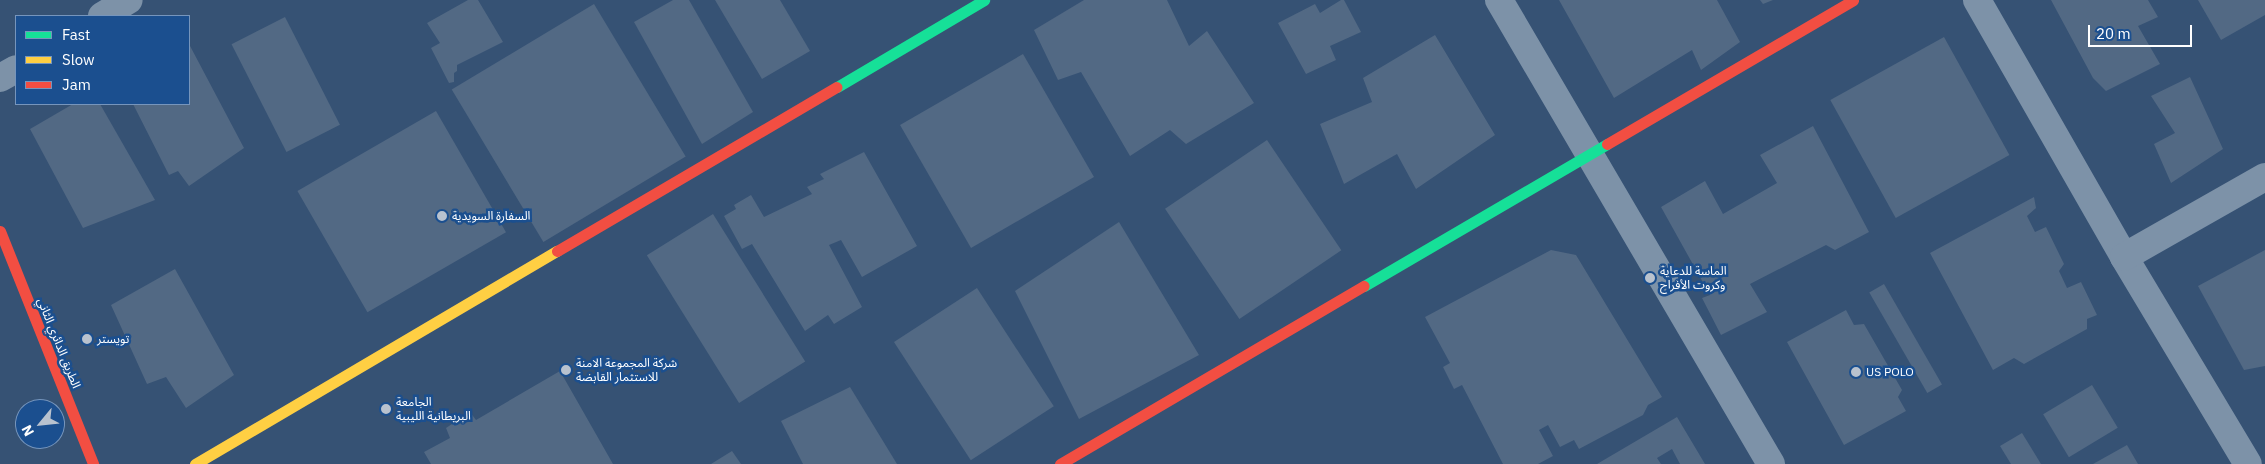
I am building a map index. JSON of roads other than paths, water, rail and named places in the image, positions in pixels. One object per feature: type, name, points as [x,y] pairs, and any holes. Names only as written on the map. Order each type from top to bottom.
[{"type":"street","points":[[104,15],[129,0]]},
{"type":"street","points":[[195,464],[984,0]]},
{"type":"street","points":[[1499,0],[1771,464]]},
{"type":"street","points":[[1060,464],[1853,0]]},
{"type":"street","points":[[1976,0],[2124,256],[2248,464]]},
{"type":"street","points":[[0,78],[15,69]]},
{"type":"street","points":[[2124,256],[2265,177]]},
{"type":"street","name":"الطريق الدائري الثاني","points":[[0,231],[93,464]]},
{"type":"place","name":"السفارة السويدية","points":[[442,216]]},
{"type":"place","name":"الماسة للدعاية وكروت الأفراح","points":[[1650,278]]},
{"type":"place","name":"تويستر","points":[[87,339]]},
{"type":"place","name":"شركة المجموعة الامنة للاستثمار القابضة","points":[[566,370]]},
{"type":"place","name":"US POLO","points":[[1856,372]]},
{"type":"place","name":"الجامعة البريطانية الليبية","points":[[386,409]]}]
